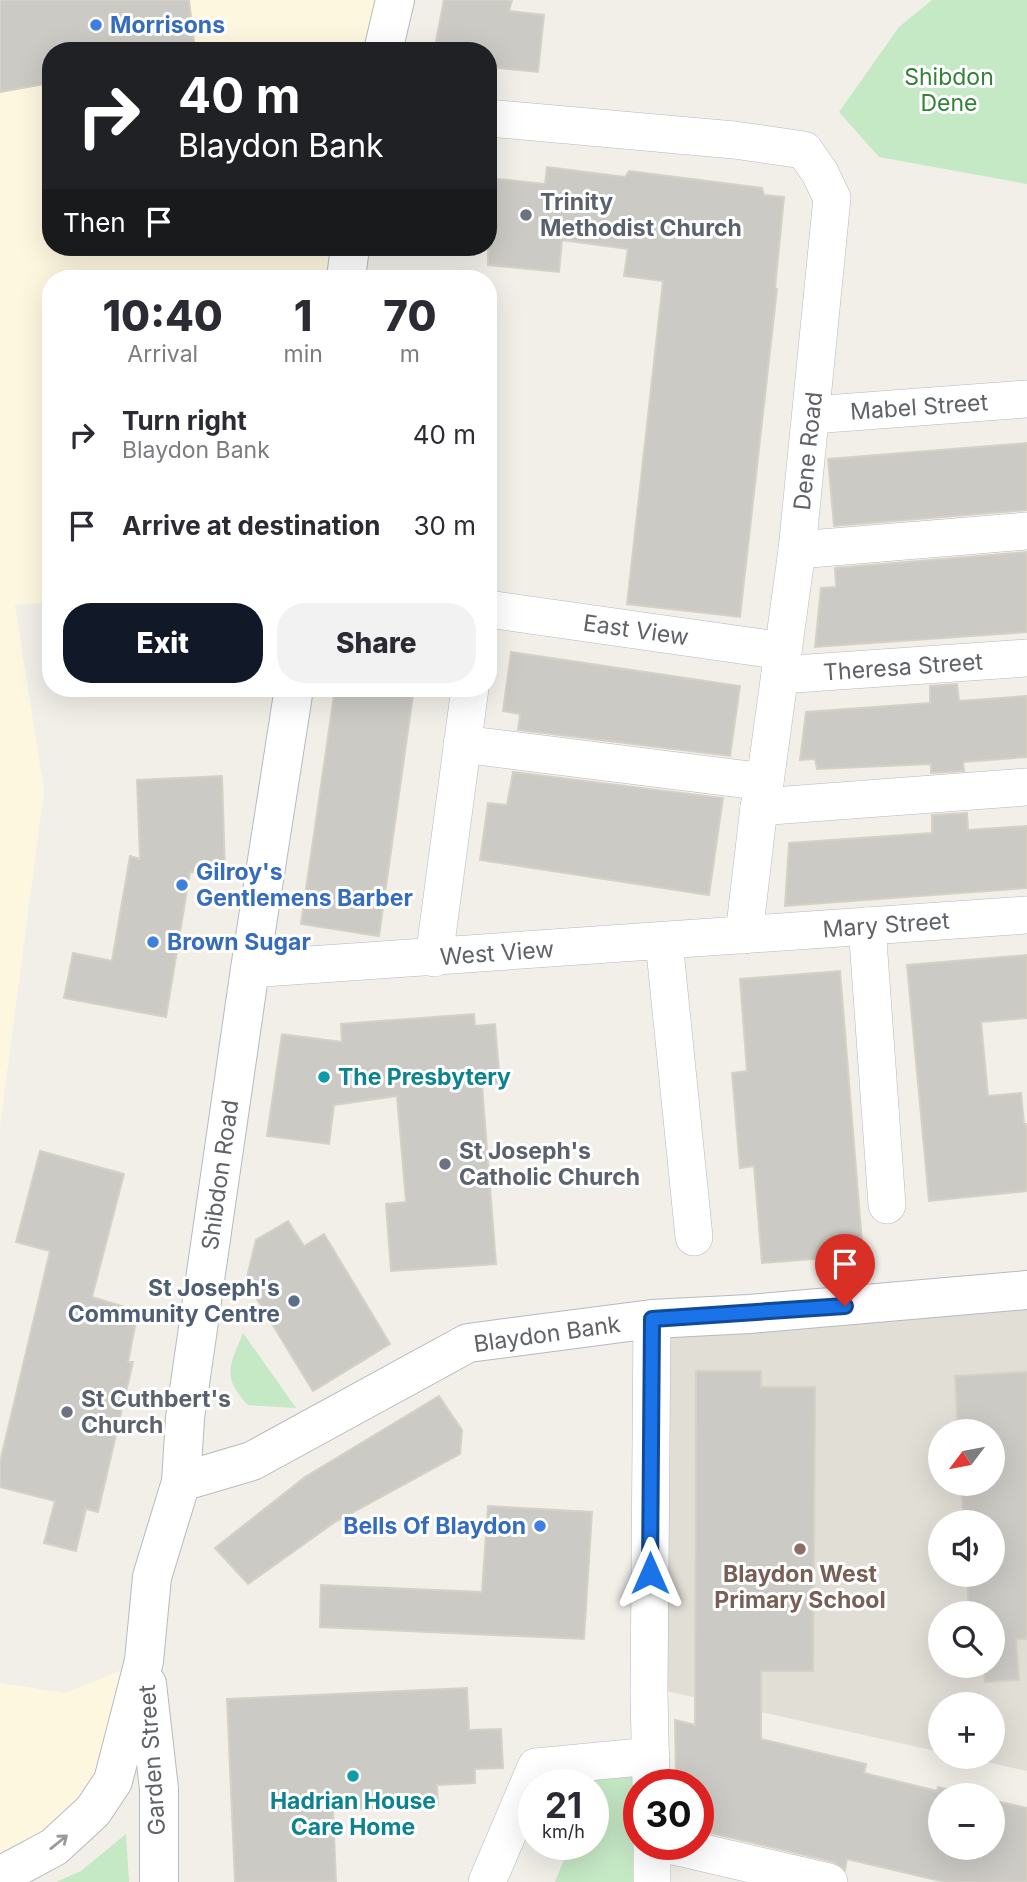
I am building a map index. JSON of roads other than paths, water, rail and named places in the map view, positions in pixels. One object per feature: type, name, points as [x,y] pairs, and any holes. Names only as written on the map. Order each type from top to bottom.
[{"type":"street","points":[[385,42],[395,0]]},
{"type":"street","name":"Dene Road","points":[[497,119],[734,140],[804,150],[820,173],[832,198],[797,550],[744,935]]},
{"type":"street","name":"Mabel Street","points":[[812,415],[1027,399]]},
{"type":"street","points":[[797,550],[1027,531]]},
{"type":"street","name":"East View","points":[[497,611],[782,663]]},
{"type":"street","name":"Theresa Street","points":[[782,663],[1027,658]]},
{"type":"street","name":"Shibdon Road","points":[[144,1661],[152,1577],[181,1482],[185,1418],[293,697]]},
{"type":"street","points":[[434,958],[469,697]]},
{"type":"street","points":[[462,744],[762,794],[1027,787]]},
{"type":"street","name":"Mary Street","points":[[744,935],[1027,915]]},
{"type":"street","points":[[867,926],[887,1205]]},
{"type":"street","name":"West View","points":[[250,969],[744,935]]},
{"type":"street","points":[[664,941],[694,1237]]},
{"type":"street","name":"Blaydon Bank","points":[[181,1482],[252,1461],[468,1343],[652,1319],[749,1314],[1027,1290]]},
{"type":"street","points":[[651,1769],[652,1319]]},
{"type":"street","name":"Garden Street","points":[[0,1876],[54,1847],[93,1811],[113,1781],[144,1661]]},
{"type":"street","name":"Garden Street","points":[[144,1661],[159,1789],[159,1882]]},
{"type":"street","points":[[487,1882],[536,1767],[623,1769]]},
{"type":"street","points":[[714,1855],[829,1882]]},
{"type":"street","points":[[652,1860],[652,1882]]},
{"type":"place","name":"Morrisons","points":[[96,25]]},
{"type":"place","name":"Trinity Methodist Church","points":[[526,215]]},
{"type":"place","name":"Gilroy's Gentlemens Barber","points":[[182,885]]},
{"type":"place","name":"Brown Sugar","points":[[153,942]]},
{"type":"place","name":"The Presbytery","points":[[324,1077]]},
{"type":"place","name":"St Joseph's Catholic Church","points":[[445,1164]]},
{"type":"place","name":"St Joseph's Community Centre","points":[[294,1301]]},
{"type":"place","name":"St Cuthbert's Church","points":[[67,1412]]},
{"type":"place","name":"Bells Of Blaydon","points":[[540,1526]]},
{"type":"place","name":"Blaydon West Primary School","points":[[800,1549]]},
{"type":"place","name":"Hadrian House Care Home","points":[[353,1776]]},
{"type":"park label","name":"Shibdon Dene","points":[[949,90]]}]
